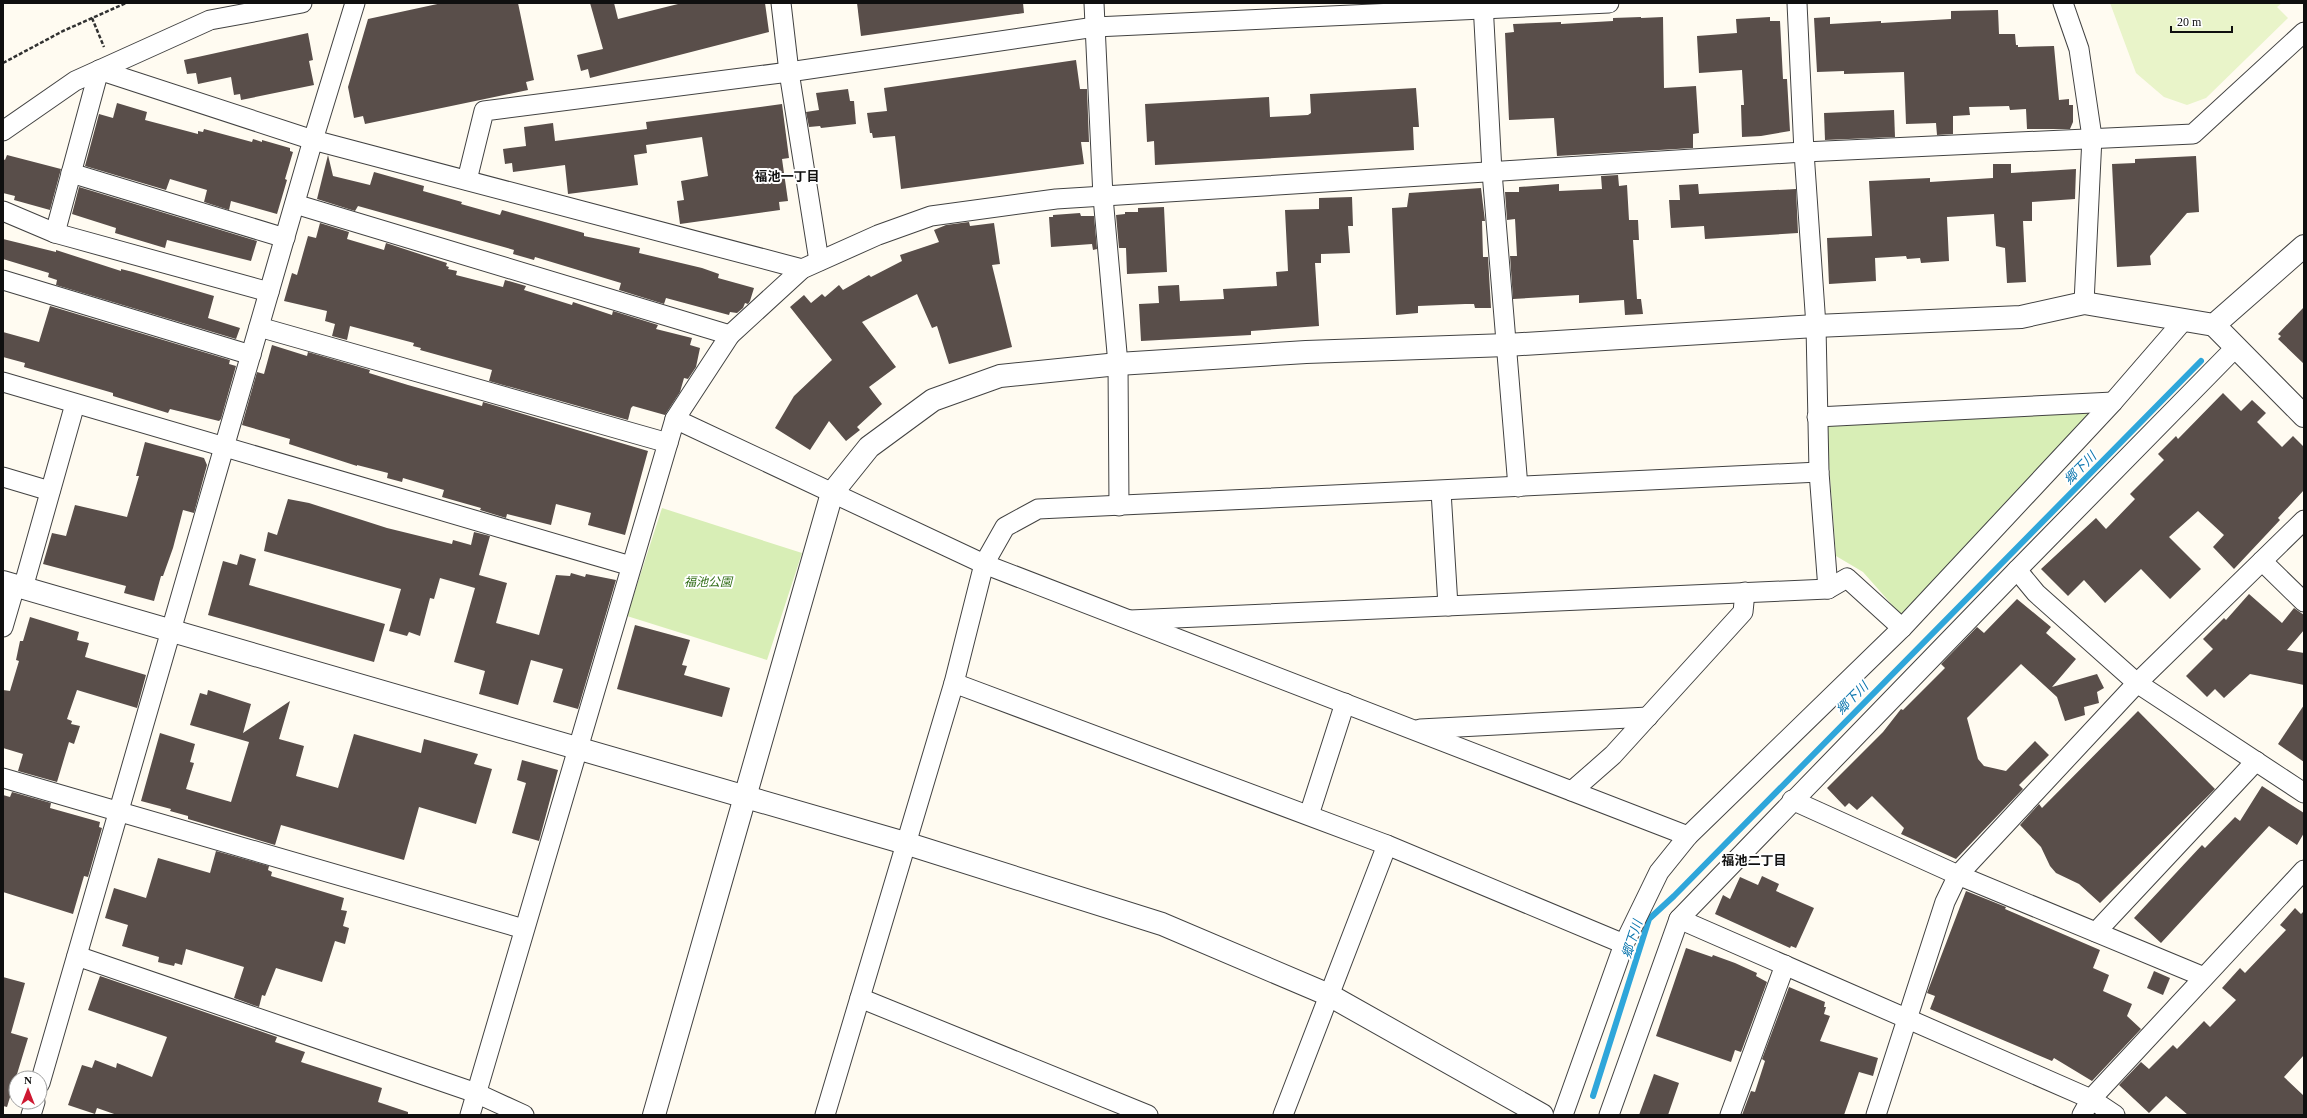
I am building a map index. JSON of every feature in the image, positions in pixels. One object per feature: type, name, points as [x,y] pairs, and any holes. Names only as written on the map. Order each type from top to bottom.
[{"type":"street","points":[[3,131],[75,81],[210,20],[302,3]]},
{"type":"street","points":[[44,1070],[313,140],[355,3]]},
{"type":"street","points":[[781,3],[810,265]]},
{"type":"street","points":[[1094,3],[1103,196],[1118,364],[1119,506]]},
{"type":"street","points":[[467,180],[484,111],[788,72],[1095,27],[1483,6],[1609,3]]},
{"type":"street","points":[[1797,3],[1804,152],[1816,326],[1816,417],[1828,588]]},
{"type":"street","points":[[2063,3],[2079,49],[2092,137],[2084,303]]},
{"type":"street","points":[[1483,6],[1492,172],[1508,345],[1518,487]]},
{"type":"street","points":[[470,1115],[675,419],[730,334],[810,265],[931,216],[1056,199],[1804,152],[2092,137],[2193,134],[2304,32]]},
{"type":"street","points":[[99,70],[313,140],[467,180],[810,265]]},
{"type":"street","points":[[55,233],[99,70]]},
{"type":"street","points":[[72,172],[285,238]]},
{"type":"street","points":[[295,204],[730,334]]},
{"type":"street","points":[[3,211],[55,233],[269,292]]},
{"type":"street","points":[[2214,325],[2304,246]]},
{"type":"street","points":[[3,280],[251,355]]},
{"type":"street","points":[[654,1115],[832,493],[869,447],[933,400],[1000,376],[1118,364],[1306,352],[1508,345],[1816,326],[2021,317],[2084,303],[2214,325],[2304,416]]},
{"type":"street","points":[[1563,1115],[1624,944],[1659,872],[1688,836],[1902,628],[2113,402],[2184,320]]},
{"type":"street","points":[[259,327],[668,443]]},
{"type":"street","points":[[1609,1115],[1679,919],[1792,800],[2236,347]]},
{"type":"street","points":[[3,382],[632,566]]},
{"type":"street","points":[[1816,417],[2113,402]]},
{"type":"street","points":[[3,627],[14,585],[50,491],[75,404]]},
{"type":"street","points":[[675,419],[984,564],[1688,836]]},
{"type":"street","points":[[825,1115],[954,683],[984,564],[1005,527],[1038,509],[1819,472]]},
{"type":"street","points":[[3,477],[50,491]]},
{"type":"street","points":[[1441,491],[1448,606]]},
{"type":"street","points":[[1876,1115],[1906,1018],[1945,902],[1958,875],[2138,682],[2304,520]]},
{"type":"street","points":[[2262,561],[2304,602]]},
{"type":"street","points":[[2017,570],[2036,593],[2138,682],[2304,793]]},
{"type":"street","points":[[1130,620],[1828,588],[1847,578],[1902,628]]},
{"type":"street","points":[[14,585],[745,798],[905,843],[1162,924],[1329,995],[1542,1115]]},
{"type":"street","points":[[1572,791],[1613,755],[1743,612],[1745,592]]},
{"type":"street","points":[[954,683],[1387,844],[1624,944]]},
{"type":"street","points":[[1309,815],[1345,703]]},
{"type":"street","points":[[1413,729],[1648,717]]},
{"type":"street","points":[[2096,932],[2256,761]]},
{"type":"street","points":[[3,778],[119,810],[524,929]]},
{"type":"street","points":[[1792,800],[1958,875],[2204,977]]},
{"type":"street","points":[[1283,1115],[1387,844]]},
{"type":"street","points":[[2087,1107],[2204,977],[2304,870]]},
{"type":"street","points":[[1679,919],[1906,1018],[2087,1107],[2115,1115]]},
{"type":"street","points":[[77,956],[476,1093],[524,1115]]},
{"type":"street","points":[[1730,1115],[1785,965]]},
{"type":"street","points":[[860,998],[1148,1115]]},
{"type":"path","points":[[3,63],[92,18],[126,3]]},
{"type":"path","points":[[92,18],[105,50]]},
{"type":"green space","points":[[2110,3],[2282,3],[2277,7],[2288,18],[2206,98],[2187,105],[2164,97],[2136,73]]},
{"type":"green space","points":[[2092,412],[1902,616],[1863,572],[1836,556],[1826,425]]},
{"type":"green space","name":"福池公園","points":[[662,508],[802,553],[767,660],[627,616]]},
{"type":"building","points":[[442,3],[518,3],[534,80],[526,82],[528,90],[365,124],[363,116],[354,118],[348,87],[368,19]]},
{"type":"building","points":[[590,3],[614,3],[618,19],[682,3],[765,3],[769,32],[590,78],[588,69],[581,71],[577,55],[603,49]]},
{"type":"building","points":[[857,3],[1023,3],[1024,13],[861,36]]},
{"type":"building","points":[[1998,10],[1999,34],[2015,34],[2016,45],[2018,45],[2018,47],[2054,46],[2059,100],[2069,99],[2069,105],[2073,105],[2073,122],[2070,129],[2027,129],[2026,109],[2010,110],[2009,106],[1969,107],[1970,115],[1953,116],[1953,134],[1937,135],[1936,123],[1906,124],[1904,72],[1844,74],[1844,71],[1817,72],[1814,18],[1830,17],[1830,24],[1881,21],[1881,23],[1951,19],[1951,11]]},
{"type":"building","points":[[1663,17],[1664,88],[1696,86],[1699,133],[1693,134],[1693,148],[1557,156],[1554,118],[1509,120],[1505,33],[1514,32],[1513,24],[1561,22],[1561,24],[1613,21],[1613,18]]},
{"type":"building","points":[[1770,17],[1770,21],[1780,21],[1783,79],[1787,79],[1790,131],[1761,136],[1742,137],[1741,105],[1744,105],[1742,70],[1699,73],[1697,36],[1737,33],[1736,19]]},
{"type":"building","points":[[308,33],[313,60],[309,61],[314,85],[241,100],[240,94],[234,95],[231,77],[198,84],[196,73],[187,74],[184,60]]},
{"type":"building","points":[[1076,60],[1080,89],[1087,89],[1089,142],[1081,142],[1084,164],[901,189],[895,136],[873,138],[872,133],[870,133],[867,113],[887,111],[884,88]]},
{"type":"building","points":[[1416,88],[1419,127],[1413,127],[1414,150],[1155,165],[1154,141],[1147,142],[1145,104],[1269,97],[1270,117],[1308,115],[1311,113],[1310,94]]},
{"type":"building","points":[[848,89],[850,101],[854,101],[856,124],[821,128],[820,126],[809,127],[806,112],[819,110],[816,93]]},
{"type":"building","points":[[117,103],[147,112],[145,120],[198,134],[198,131],[203,132],[204,129],[252,142],[253,139],[262,142],[262,140],[290,148],[290,151],[293,152],[277,214],[231,201],[229,210],[204,202],[207,190],[170,179],[166,190],[85,166],[99,114],[113,118]]},
{"type":"building","points":[[782,104],[789,158],[782,159],[788,201],[779,202],[780,210],[680,224],[677,201],[684,200],[681,181],[708,176],[702,137],[646,145],[647,153],[634,155],[638,185],[568,194],[565,165],[513,172],[512,163],[505,164],[503,149],[526,146],[524,127],[553,123],[555,141],[647,129],[646,122]]},
{"type":"building","points":[[1894,110],[1895,137],[1825,140],[1824,113]]},
{"type":"building","points":[[7,155],[61,169],[50,210],[14,200],[15,196],[3,193],[3,159],[5,160]]},
{"type":"building","points":[[328,155],[333,176],[370,185],[374,172],[424,186],[423,191],[462,202],[461,204],[500,215],[502,210],[584,233],[584,236],[640,248],[639,253],[702,268],[719,274],[718,278],[754,288],[750,301],[748,304],[745,303],[743,308],[737,313],[730,312],[729,315],[666,298],[664,304],[619,290],[621,283],[535,257],[534,260],[513,254],[514,250],[358,206],[355,211],[317,199]]},
{"type":"building","points":[[2196,156],[2199,212],[2187,213],[2150,256],[2151,265],[2117,267],[2112,164],[2135,163],[2135,159]]},
{"type":"building","points":[[1993,164],[2011,164],[2011,173],[2076,169],[2075,199],[2032,202],[2032,221],[2023,221],[2026,282],[2007,283],[2005,248],[1996,246],[1994,214],[1947,217],[1949,261],[1921,263],[1920,258],[1907,259],[1906,256],[1875,258],[1876,281],[1829,284],[1827,238],[1872,236],[1869,181],[1930,178],[1930,182],[1993,178]]},
{"type":"building","points":[[1618,175],[1619,186],[1627,185],[1629,220],[1638,220],[1639,240],[1633,240],[1637,299],[1641,299],[1643,314],[1625,315],[1624,300],[1579,303],[1579,295],[1513,299],[1510,256],[1517,256],[1515,219],[1507,220],[1505,192],[1519,192],[1519,187],[1559,184],[1559,191],[1602,189],[1601,176]]},
{"type":"building","points":[[1698,184],[1699,194],[1796,189],[1798,233],[1705,239],[1704,226],[1671,228],[1669,200],[1680,200],[1679,185]]},
{"type":"building","points":[[79,187],[257,241],[251,261],[167,240],[165,248],[115,233],[116,228],[72,214]]},
{"type":"building","points":[[1481,188],[1485,221],[1482,221],[1483,257],[1488,257],[1491,308],[1475,308],[1474,304],[1418,306],[1418,313],[1396,315],[1392,208],[1407,207],[1409,193]]},
{"type":"building","points":[[1352,197],[1353,226],[1348,226],[1350,253],[1321,254],[1321,263],[1315,263],[1319,326],[1251,331],[1251,335],[1141,341],[1139,304],[1159,303],[1158,286],[1179,285],[1180,301],[1224,299],[1223,289],[1277,286],[1276,272],[1288,271],[1285,210],[1319,209],[1319,198]]},
{"type":"building","points":[[1164,207],[1167,272],[1127,274],[1126,248],[1119,248],[1116,215],[1125,214],[1125,212],[1138,212],[1138,208]]},
{"type":"building","points":[[1080,213],[1081,216],[1094,216],[1097,249],[1093,250],[1092,244],[1051,247],[1049,217],[1053,217],[1053,215]]},
{"type":"building","points":[[969,222],[970,226],[994,223],[1000,264],[992,265],[1012,347],[949,364],[937,326],[932,328],[917,294],[862,322],[896,367],[869,387],[882,404],[857,427],[860,430],[846,441],[829,421],[810,450],[775,428],[794,396],[832,360],[790,307],[804,295],[811,303],[822,294],[825,297],[839,285],[843,290],[869,275],[871,277],[902,261],[900,255],[939,242],[934,230],[946,225]]},
{"type":"building","points":[[320,223],[349,232],[347,239],[384,250],[386,243],[447,263],[446,266],[449,267],[448,269],[457,271],[456,275],[503,287],[505,280],[526,286],[524,290],[572,305],[573,302],[612,315],[613,311],[658,325],[656,329],[692,338],[690,345],[700,348],[696,367],[688,379],[684,378],[680,392],[665,415],[633,406],[631,408],[628,420],[489,381],[492,370],[420,350],[421,348],[413,346],[414,343],[350,326],[347,340],[332,336],[335,324],[325,321],[327,311],[284,301],[292,273],[297,275],[308,236],[316,238]]},
{"type":"building","points":[[3,239],[56,252],[56,250],[121,271],[121,269],[133,272],[214,296],[208,318],[240,328],[236,339],[56,285],[57,280],[48,277],[49,273],[3,259]]},
{"type":"building","points":[[50,306],[230,360],[229,364],[236,366],[221,419],[219,421],[170,409],[168,413],[113,396],[113,393],[24,367],[25,363],[3,357],[3,332],[39,342]]},
{"type":"building","points":[[2304,307],[2304,364],[2278,339],[2281,336],[2278,334]]},
{"type":"building","points":[[272,345],[307,356],[308,352],[370,370],[369,373],[408,385],[482,406],[483,402],[648,451],[625,535],[588,525],[591,513],[556,504],[551,525],[507,514],[506,518],[480,510],[481,508],[442,497],[444,490],[403,478],[402,482],[387,478],[388,473],[357,466],[289,444],[290,439],[242,425],[257,372],[264,374]]},
{"type":"building","points":[[2223,393],[2241,411],[2252,400],[2266,413],[2257,422],[2282,447],[2293,436],[2304,447],[2304,490],[2278,518],[2280,520],[2234,569],[2213,547],[2224,535],[2198,511],[2169,537],[2201,569],[2170,599],[2141,569],[2105,603],[2084,580],[2068,596],[2041,569],[2096,518],[2106,529],[2135,499],[2130,494],[2164,460],[2158,454],[2176,436],[2178,439]]},
{"type":"building","points":[[145,442],[204,458],[207,465],[194,513],[183,510],[173,548],[163,576],[161,576],[154,601],[124,593],[126,586],[43,564],[52,533],[66,536],[75,505],[127,517],[139,476],[136,476]]},
{"type":"building","points":[[288,499],[309,503],[387,528],[452,544],[453,540],[471,545],[474,532],[490,536],[479,575],[507,583],[496,623],[539,635],[556,575],[570,576],[571,573],[585,577],[586,574],[616,580],[578,709],[553,702],[563,669],[531,660],[518,705],[479,694],[485,671],[454,662],[475,588],[440,578],[434,599],[430,598],[420,636],[409,632],[407,636],[389,631],[401,589],[264,551],[268,532],[277,535]]},
{"type":"building","points":[[240,554],[256,559],[249,585],[385,624],[374,662],[208,615],[223,561],[237,565]]},
{"type":"building","points":[[2249,594],[2282,623],[2294,608],[2304,615],[2304,630],[2287,650],[2304,653],[2304,685],[2250,674],[2224,698],[2215,689],[2207,697],[2186,676],[2213,649],[2203,639],[2224,618],[2226,620]]},
{"type":"building","points":[[2017,599],[2051,627],[2046,633],[2076,659],[2052,687],[2097,674],[2104,688],[2097,692],[2099,703],[2084,707],[2085,715],[2065,721],[2057,697],[2021,664],[1967,718],[1978,759],[1984,766],[2006,771],[2035,741],[2049,755],[2019,785],[2023,789],[1956,859],[1901,834],[1904,828],[1872,796],[1857,810],[1849,803],[1845,807],[1827,788],[1883,732],[1901,709],[1903,710],[1945,668],[1941,664],[1977,627],[1984,633]]},
{"type":"building","points":[[30,617],[79,632],[77,640],[89,643],[85,657],[146,675],[137,708],[77,690],[67,719],[72,721],[71,724],[80,726],[74,744],[69,742],[57,782],[18,771],[23,754],[3,748],[3,690],[10,691],[19,661],[16,660],[20,641],[23,641]]},
{"type":"building","points":[[635,625],[690,640],[682,665],[687,666],[684,675],[730,688],[722,717],[617,689]]},
{"type":"building","points":[[208,690],[251,704],[243,733],[290,701],[279,739],[304,746],[296,776],[338,788],[354,734],[421,753],[424,739],[478,754],[474,764],[492,769],[476,824],[419,807],[404,860],[281,825],[275,845],[188,819],[188,816],[170,811],[171,809],[141,801],[160,733],[195,744],[190,762],[194,763],[186,789],[231,802],[249,742],[190,725],[200,693],[207,695]]},
{"type":"building","points":[[2304,705],[2304,762],[2278,744]]},
{"type":"building","points":[[2138,711],[2215,789],[2100,903],[2079,884],[2056,873],[2050,866],[2041,847],[2020,825],[2039,804],[2042,808]]},
{"type":"building","points":[[522,760],[558,770],[539,841],[512,833],[526,783],[517,780]]},
{"type":"building","points":[[2262,786],[2304,813],[2304,833],[2297,845],[2269,826],[2161,943],[2134,918],[2202,845],[2205,848],[2235,817],[2240,821]]},
{"type":"building","points":[[12,792],[51,803],[50,808],[100,822],[99,827],[102,828],[88,877],[84,876],[73,914],[3,892],[3,795],[10,797]]},
{"type":"building","points":[[216,851],[269,866],[268,870],[272,872],[271,876],[344,898],[341,910],[347,911],[343,926],[349,928],[345,944],[335,941],[322,982],[276,968],[265,996],[262,995],[259,1007],[234,998],[244,967],[186,949],[182,965],[175,963],[174,966],[158,962],[159,957],[122,946],[128,925],[105,918],[114,888],[146,898],[158,858],[210,873]]},
{"type":"building","points":[[1762,876],[1779,884],[1776,891],[1814,908],[1796,948],[1791,946],[1790,948],[1715,914],[1723,895],[1730,899],[1740,877],[1758,885]]},
{"type":"building","points":[[1966,891],[2006,907],[2005,909],[2100,950],[2093,968],[2109,975],[2103,991],[2132,1004],[2127,1016],[2141,1029],[2092,1081],[2054,1058],[2052,1061],[1930,1009],[1935,996],[1927,993]]},
{"type":"building","points":[[2295,908],[2301,914],[2304,911],[2304,1055],[2284,1077],[2304,1096],[2304,1115],[2188,1115],[2166,1096],[2149,1113],[2119,1085],[2141,1062],[2149,1069],[2173,1045],[2177,1049],[2204,1021],[2210,1027],[2236,1000],[2222,988],[2240,968],[2245,973],[2286,930],[2280,925]]},
{"type":"building","points":[[1686,948],[1712,957],[1713,955],[1735,963],[1757,973],[1756,976],[1767,982],[1741,1052],[1735,1050],[1731,1062],[1656,1036]]},
{"type":"building","points":[[2154,971],[2170,978],[2163,995],[2147,988]]},
{"type":"building","points":[[100,976],[277,1037],[275,1042],[305,1052],[301,1062],[382,1088],[378,1102],[408,1112],[408,1115],[117,1115],[97,1108],[95,1114],[68,1105],[82,1065],[92,1068],[95,1060],[116,1068],[117,1063],[152,1077],[167,1037],[88,1010]]},
{"type":"building","points":[[3,977],[25,983],[11,1033],[28,1038],[18,1070],[8,1070],[8,1104],[7,1107],[3,1106]]},
{"type":"building","points":[[1789,987],[1825,1002],[1824,1007],[1826,1007],[1824,1014],[1830,1016],[1820,1041],[1878,1058],[1873,1076],[1859,1072],[1844,1115],[1742,1115],[1751,1091],[1755,1092],[1765,1061],[1762,1059]]},
{"type":"building","points":[[1654,1074],[1679,1083],[1668,1115],[1639,1115]]},
{"type":"waterway","name":"郷下川","points":[[1593,1096],[1649,919],[1674,896],[2201,361]]},
{"type":"district","name":"福池一丁目","points":[[787,176]]},
{"type":"district","name":"福池二丁目","points":[[1754,860]]}]
